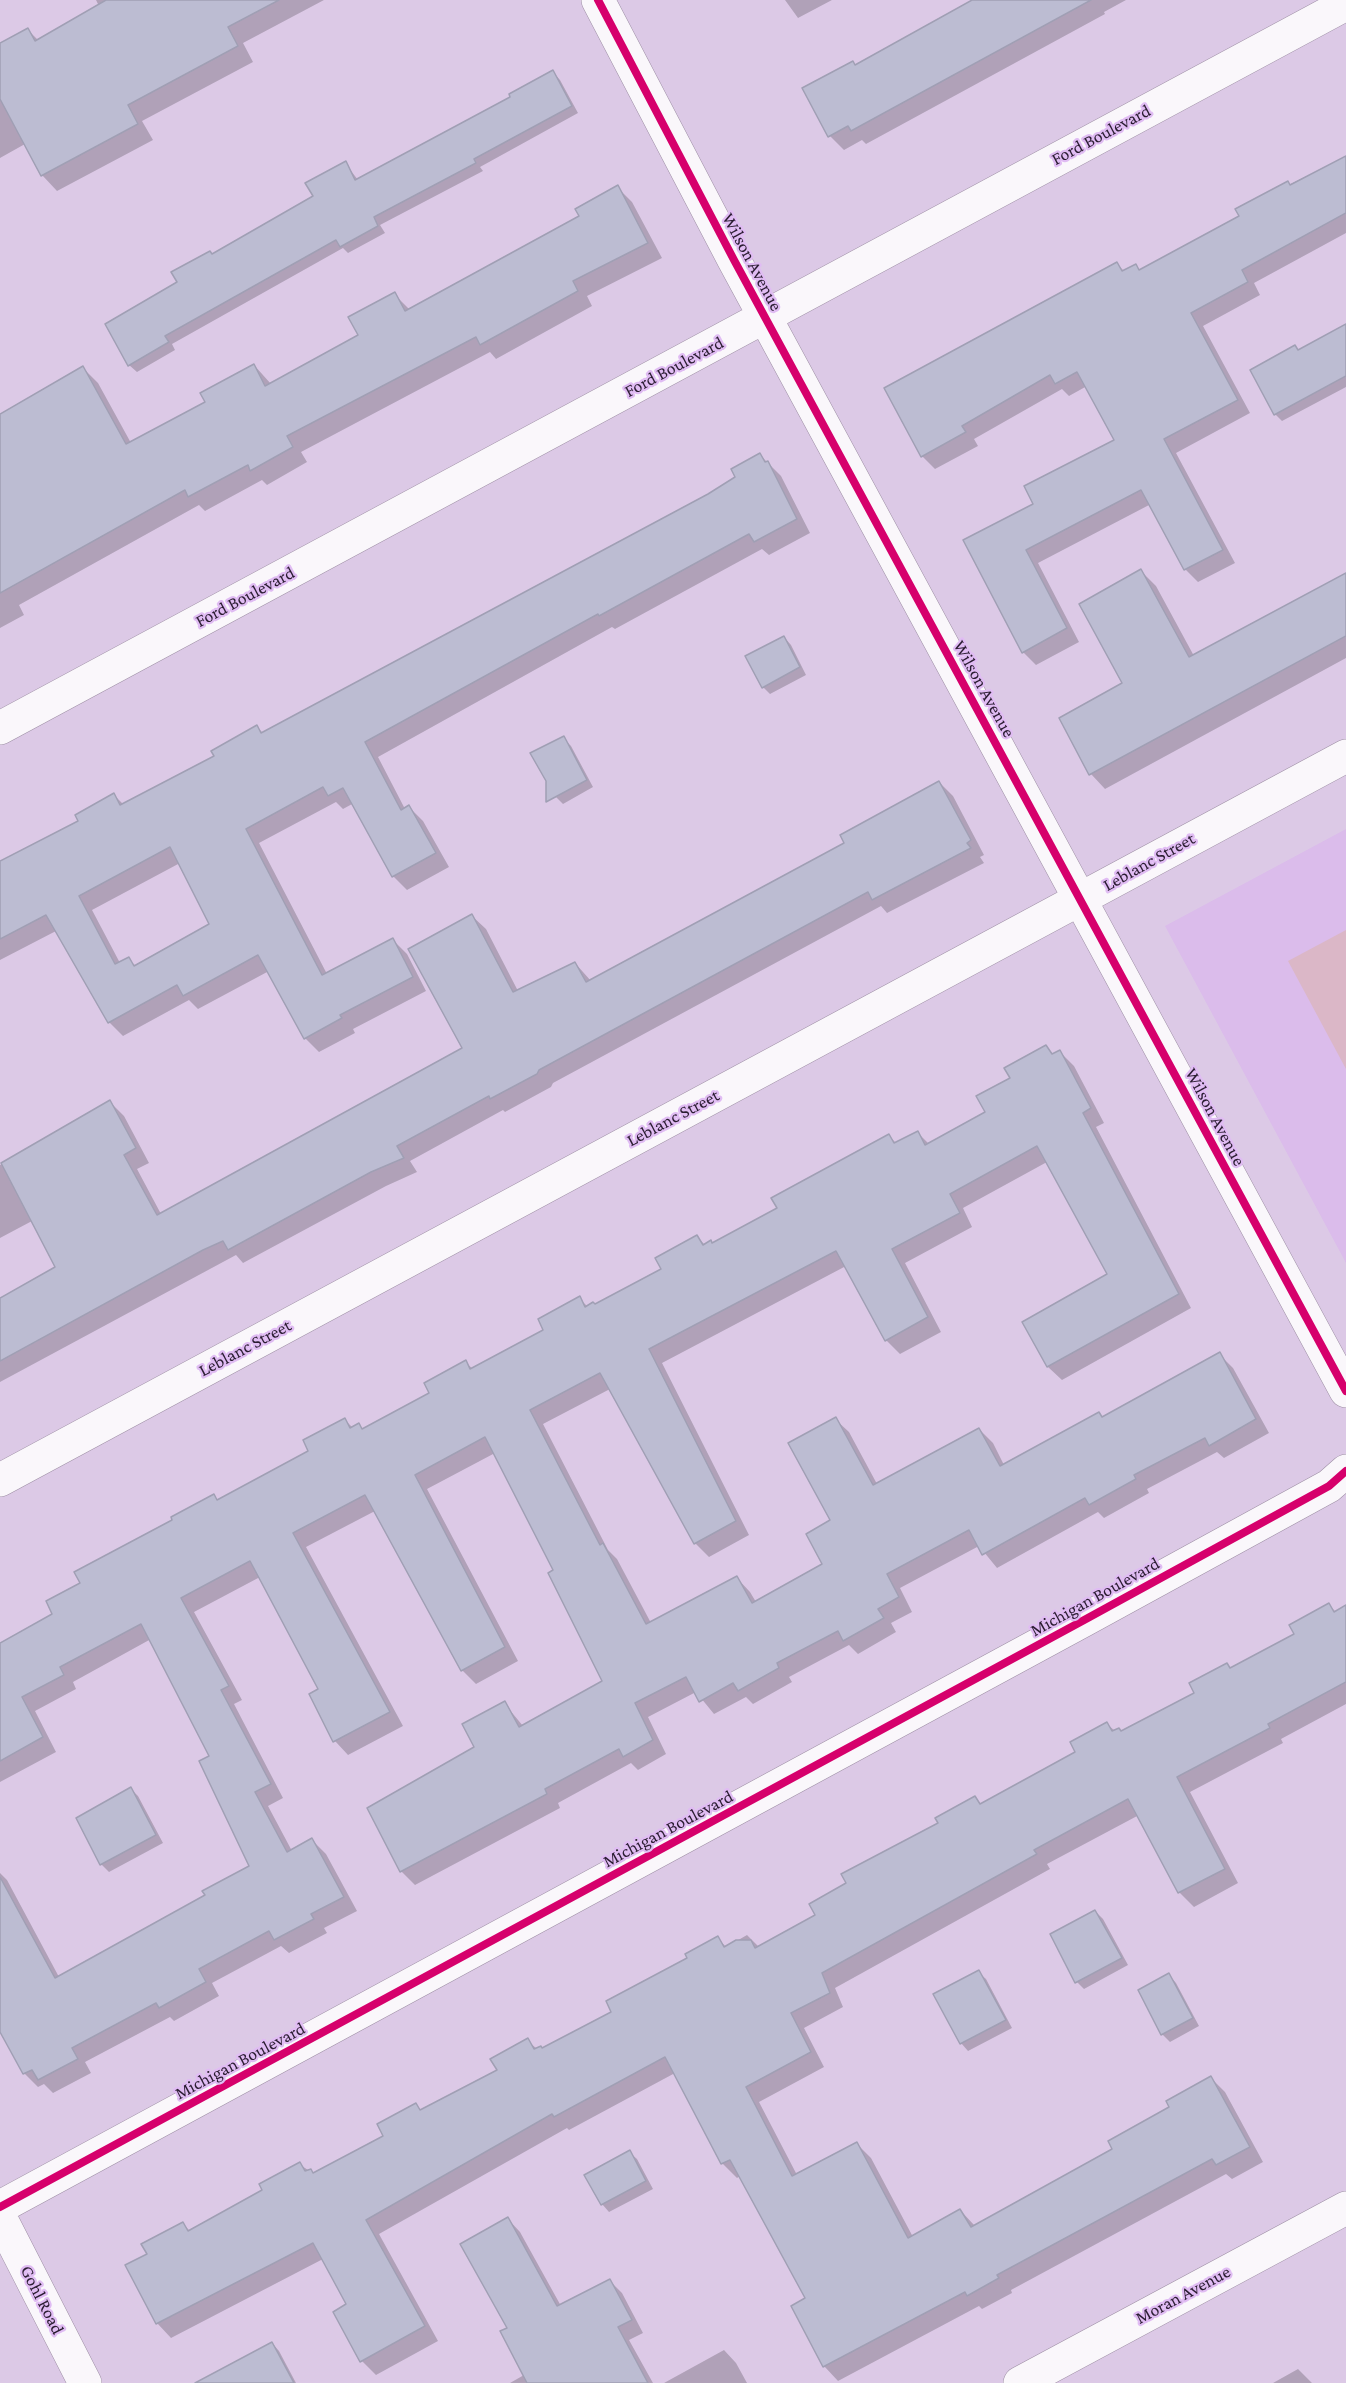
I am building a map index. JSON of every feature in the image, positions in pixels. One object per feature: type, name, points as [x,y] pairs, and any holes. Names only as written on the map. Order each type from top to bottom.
[{"type":"street","name":"Wilson Avenue","points":[[598,0],[765,318],[1346,1391]]},
{"type":"street","name":"Ford Boulevard","points":[[0,728],[1346,4]]},
{"type":"street","name":"Leblanc Street","points":[[0,1480],[1346,756]]},
{"type":"street","name":"Michigan Boulevard","points":[[0,2207],[1096,1614],[1329,1486],[1346,1471]]},
{"type":"street","name":"Moran Avenue","points":[[1020,2383],[1346,2208]]},
{"type":"street","name":"Gohl Road","points":[[0,2217],[85,2383]]},
{"type":"shaded area","points":[[1346,829],[1346,1263],[1165,926]]},
{"type":"shaded area","points":[[1346,930],[1346,1069],[1288,961]]},
{"type":"building","points":[[106,0],[279,0],[228,27],[238,46],[128,105],[138,124],[41,176],[0,99],[0,43],[28,28],[35,41]]},
{"type":"building","points":[[972,0],[1091,0],[851,131],[848,126],[828,137],[802,88],[853,61],[855,65]]},
{"type":"building","points":[[553,70],[572,106],[474,159],[476,163],[374,217],[378,226],[340,247],[336,240],[165,336],[169,342],[128,366],[105,324],[177,282],[171,272],[210,251],[212,254],[313,196],[305,183],[346,161],[355,180],[510,97],[509,94]]},
{"type":"building","points":[[1346,156],[1346,213],[1242,270],[1248,282],[1191,313],[1238,400],[1164,439],[1223,550],[1184,570],[1141,490],[1026,550],[1067,628],[1022,653],[963,540],[1033,504],[1024,486],[1114,440],[1077,372],[1055,384],[1050,375],[962,426],[966,432],[921,457],[884,388],[1117,262],[1122,271],[1136,264],[1139,270],[1239,216],[1235,209],[1288,181],[1290,185]]},
{"type":"building","points":[[618,185],[648,243],[573,281],[578,291],[480,345],[476,337],[287,436],[293,447],[250,471],[248,465],[188,497],[185,490],[0,593],[0,414],[83,366],[126,444],[205,402],[200,393],[254,364],[265,386],[358,335],[348,317],[395,292],[405,311],[579,216],[575,209]]},
{"type":"building","points":[[1346,324],[1346,376],[1274,415],[1250,370],[1295,345],[1298,350]]},
{"type":"building","points":[[760,453],[765,462],[768,461],[797,519],[754,542],[749,534],[365,742],[401,810],[409,805],[436,853],[392,877],[343,788],[328,796],[323,787],[246,829],[322,975],[393,938],[413,977],[340,1015],[342,1018],[304,1039],[258,955],[183,996],[177,985],[108,1023],[46,915],[0,939],[0,861],[78,821],[75,815],[114,793],[120,805],[214,756],[211,751],[257,725],[261,733],[708,494],[735,477],[731,469]],"holes":[[[170,847],[209,924],[134,966],[129,957],[115,964],[79,896]]]},
{"type":"building","points":[[1141,569],[1189,657],[1346,573],[1346,636],[1089,775],[1059,718],[1122,683],[1079,604]]},
{"type":"building","points":[[784,636],[800,667],[762,688],[745,656]]},
{"type":"building","points":[[564,736],[587,780],[546,802],[546,781],[530,753]]},
{"type":"building","points":[[939,781],[971,840],[967,843],[971,848],[872,900],[868,892],[539,1070],[537,1074],[490,1099],[489,1096],[397,1146],[404,1158],[371,1172],[228,1250],[223,1241],[203,1250],[0,1361],[0,1298],[55,1267],[1,1163],[110,1100],[136,1148],[124,1155],[157,1215],[462,1048],[408,949],[472,914],[513,992],[575,962],[586,982],[844,843],[840,835]]},
{"type":"building","points":[[1046,1045],[1052,1054],[1060,1050],[1091,1108],[1083,1113],[1179,1294],[1047,1367],[1022,1322],[1107,1274],[1037,1146],[950,1194],[960,1213],[892,1249],[928,1317],[885,1341],[836,1251],[649,1349],[736,1521],[694,1544],[600,1373],[530,1410],[600,1545],[603,1543],[646,1624],[737,1576],[752,1603],[822,1564],[806,1534],[830,1520],[788,1443],[836,1417],[873,1485],[979,1428],[1000,1466],[1099,1412],[1102,1417],[1220,1352],[1256,1419],[1209,1446],[1205,1438],[1134,1475],[1136,1479],[1089,1505],[1085,1498],[982,1555],[969,1530],[887,1574],[899,1597],[878,1609],[884,1618],[843,1641],[838,1631],[777,1663],[779,1668],[738,1691],[733,1683],[699,1702],[686,1677],[635,1703],[653,1740],[623,1757],[619,1749],[545,1789],[547,1794],[400,1872],[367,1808],[474,1747],[462,1724],[505,1701],[519,1727],[602,1681],[548,1573],[553,1570],[485,1437],[415,1475],[505,1647],[461,1671],[365,1495],[293,1533],[390,1712],[333,1742],[309,1694],[318,1689],[250,1561],[181,1598],[229,1686],[221,1690],[271,1784],[255,1792],[287,1852],[312,1838],[344,1897],[311,1914],[314,1919],[274,1940],[269,1931],[199,1969],[206,1982],[159,2008],[156,2003],[72,2048],[78,2059],[38,2080],[32,2070],[23,2074],[0,2032],[0,1877],[55,1978],[205,1895],[202,1891],[249,1866],[199,1761],[209,1756],[141,1624],[60,1667],[64,1675],[22,1697],[43,1737],[0,1761],[0,1643],[52,1614],[46,1601],[80,1583],[74,1572],[172,1520],[171,1517],[214,1494],[217,1500],[308,1451],[303,1440],[345,1418],[350,1428],[359,1423],[362,1429],[429,1393],[424,1383],[466,1360],[470,1369],[543,1330],[538,1319],[580,1296],[585,1307],[593,1302],[595,1304],[661,1269],[655,1258],[697,1235],[703,1245],[711,1240],[712,1243],[777,1208],[771,1198],[889,1134],[894,1143],[918,1131],[925,1145],[985,1112],[976,1096],[1010,1078],[1004,1068]]},
{"type":"building","points":[[1329,1603],[1334,1612],[1346,1605],[1346,1682],[1268,1724],[1270,1728],[1177,1777],[1225,1869],[1178,1893],[1128,1799],[1034,1850],[1037,1854],[822,1973],[830,1993],[791,2013],[811,2052],[746,2087],[792,2176],[857,2142],[908,2238],[960,2209],[971,2227],[1112,2149],[1108,2141],[1169,2107],[1166,2101],[1211,2076],[1250,2147],[1216,2165],[1212,2159],[997,2275],[999,2278],[967,2296],[965,2292],[823,2367],[791,2306],[805,2298],[730,2160],[721,2164],[665,2057],[554,2117],[552,2114],[366,2220],[425,2326],[360,2362],[333,2312],[346,2304],[313,2243],[156,2324],[125,2265],[147,2254],[141,2244],[183,2222],[188,2231],[262,2190],[259,2184],[300,2162],[305,2171],[311,2169],[313,2173],[383,2136],[377,2124],[416,2103],[420,2110],[497,2070],[490,2059],[528,2038],[534,2049],[541,2046],[542,2048],[611,2012],[606,2001],[687,1958],[685,1954],[718,1936],[724,1947],[736,1940],[751,1940],[755,1948],[815,1915],[809,1904],[846,1883],[841,1874],[938,1823],[935,1818],[975,1796],[980,1804],[1075,1752],[1070,1742],[1107,1722],[1112,1731],[1119,1728],[1121,1731],[1194,1693],[1189,1683],[1227,1663],[1230,1668],[1294,1634],[1289,1625]]},
{"type":"building","points":[[131,1787],[156,1835],[100,1865],[76,1818]]},
{"type":"building","points":[[1095,1910],[1122,1958],[1075,1983],[1050,1934]]},
{"type":"building","points":[[979,1970],[1006,2020],[960,2044],[933,1994]]},
{"type":"building","points":[[1169,1973],[1193,2018],[1161,2035],[1138,1990]]},
{"type":"building","points":[[630,2150],[646,2181],[601,2205],[584,2175]]},
{"type":"building","points":[[508,2217],[557,2306],[610,2279],[632,2320],[618,2327],[648,2383],[527,2383],[500,2331],[507,2328],[460,2244]]},
{"type":"building","points":[[272,2342],[294,2383],[195,2383]]},
{"type":"cycle path","points":[[598,0],[734,260],[1346,1391]]},
{"type":"cycle path","points":[[0,2207],[1086,1619],[1329,1486],[1346,1471]]}]
